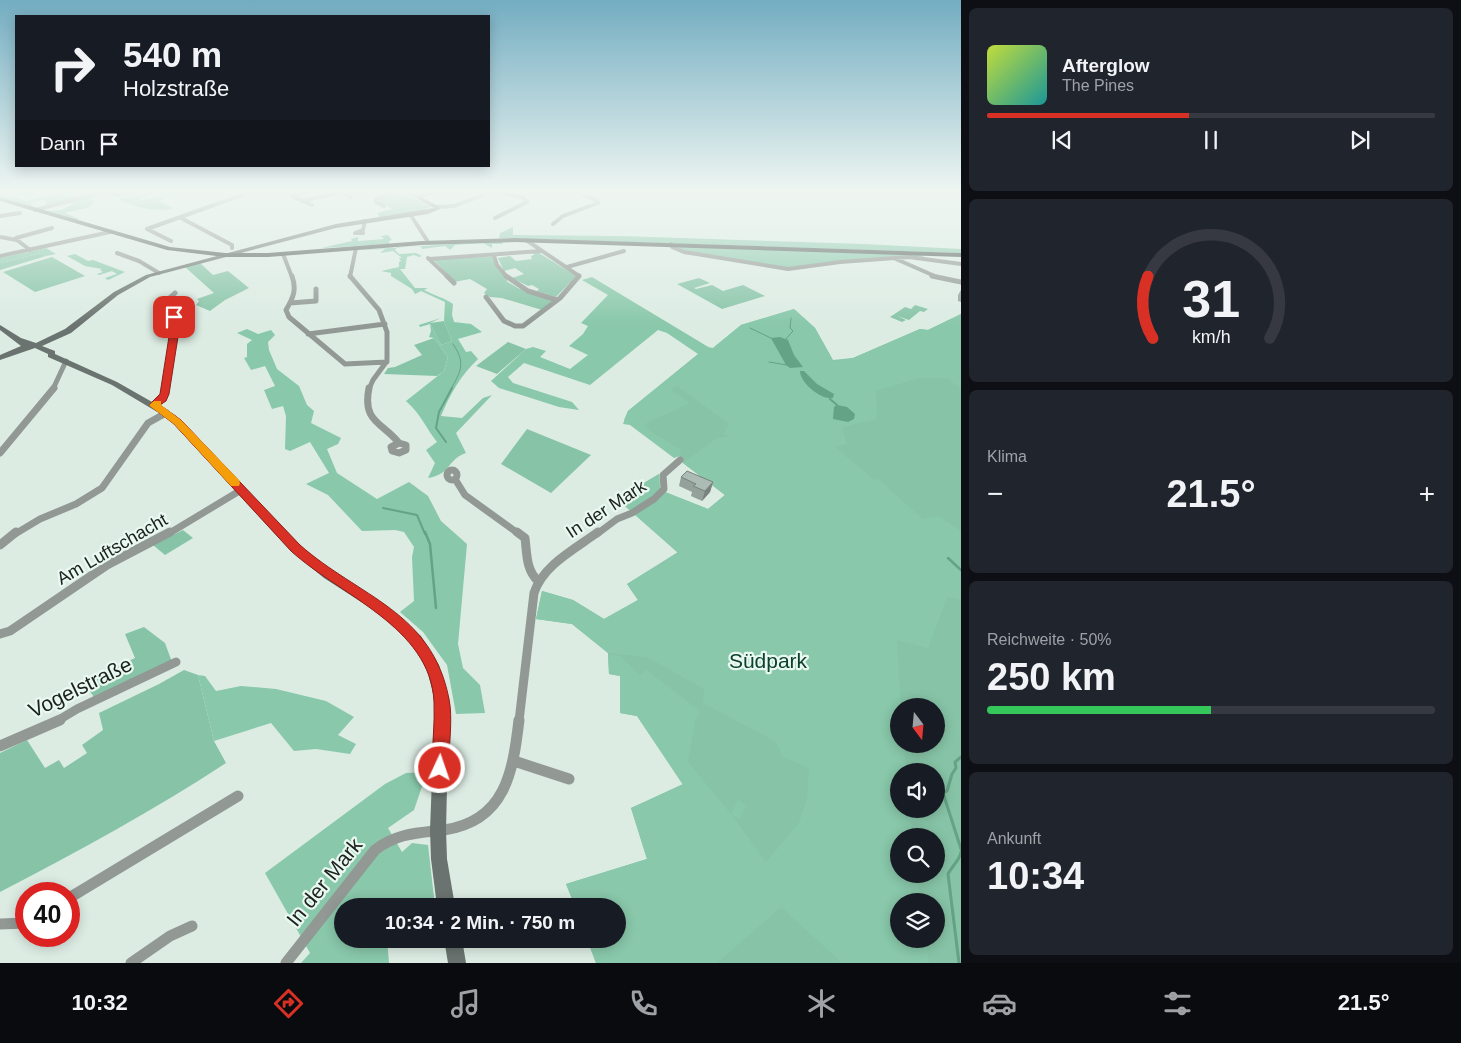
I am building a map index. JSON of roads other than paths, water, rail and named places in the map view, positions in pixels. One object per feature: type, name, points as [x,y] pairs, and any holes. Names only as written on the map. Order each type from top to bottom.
[{"type":"main road","points":[[124,236],[169,249],[200,253],[256,256],[428,242],[526,240],[961,255]]},
{"type":"street","points":[[0,237],[16,238],[23,236]]},
{"type":"street","points":[[0,256],[93,236]]},
{"type":"street","points":[[161,236],[171,241]]},
{"type":"street","points":[[215,236],[232,245],[232,248]]},
{"type":"street","points":[[0,358],[71,328],[129,285],[159,273],[298,236]]},
{"type":"street","points":[[424,236],[428,242]]},
{"type":"street","points":[[16,238],[24,242],[30,250]]},
{"type":"street","points":[[486,297],[502,320],[518,327],[523,326],[557,300],[579,276],[526,240]]},
{"type":"street","points":[[671,244],[672,247],[684,252],[788,269],[919,257],[961,264]]},
{"type":"street","points":[[254,248],[247,252],[256,256]]},
{"type":"street","points":[[356,248],[350,277],[377,308],[385,324],[387,362],[371,383],[368,391],[369,406],[374,421],[389,432],[399,443]]},
{"type":"street","points":[[454,283],[427,258],[494,256],[541,251]]},
{"type":"street","points":[[567,267],[624,251]]},
{"type":"street","points":[[117,253],[140,261],[159,273]]},
{"type":"street","points":[[200,253],[206,257],[200,262]]},
{"type":"street","points":[[283,254],[295,285],[294,296],[286,313],[308,334],[345,364],[387,362]]},
{"type":"street","points":[[494,256],[500,270],[508,278],[527,290],[557,300]]},
{"type":"street","points":[[894,258],[934,277],[961,282]]},
{"type":"street","points":[[290,303],[316,301],[316,289]]},
{"type":"street","points":[[154,405],[164,394],[176,324],[174,317],[162,306],[165,301],[175,294]]},
{"type":"street","points":[[308,334],[339,332],[351,327],[385,324]]},
{"type":"street","points":[[0,327],[19,340],[19,342],[52,353],[51,355],[77,365],[154,405],[178,422],[312,564],[387,613],[417,640],[432,665],[442,700],[438,830],[439,858],[445,898]]},
{"type":"street","points":[[0,453],[47,398],[66,361]]},
{"type":"street","points":[[62,370],[77,365]]},
{"type":"street","points":[[0,545],[21,529],[76,504],[102,488],[148,423],[166,413]]},
{"type":"street","name":"In der Mark","points":[[286,963],[375,850],[384,842],[401,834],[453,828],[472,821],[496,804],[510,779],[514,761],[534,593],[538,581],[552,566],[617,519],[632,514],[660,495],[664,489],[663,475],[680,460]]},
{"type":"street","points":[[455,479],[465,495],[525,538],[529,570],[531,575],[538,581]]},
{"type":"street","name":"Am Luftschacht","points":[[0,634],[10,631],[107,565],[177,529],[241,490]]},
{"type":"street","name":"Vogelstraße","points":[[0,746],[51,725],[77,709],[176,662]]},
{"type":"street","points":[[514,761],[570,779]]},
{"type":"street","points":[[80,891],[238,796]]},
{"type":"street","points":[[0,924],[15,923]]},
{"type":"street","points":[[131,963],[170,936],[192,926]]},
{"type":"street","points":[[454,948],[457,963]]},
{"type":"waterway","points":[[786,339],[793,331],[790,328],[791,318]]},
{"type":"waterway","points":[[750,328],[773,339]]},
{"type":"waterway","points":[[451,389],[461,367],[460,357],[453,344]]},
{"type":"waterway","points":[[769,362],[787,365]]},
{"type":"waterway","points":[[446,442],[436,428],[439,412],[452,388]]},
{"type":"waterway","points":[[830,399],[837,405]]},
{"type":"waterway","points":[[383,508],[417,515],[425,534]]},
{"type":"waterway","points":[[425,532],[430,544],[436,608]]},
{"type":"waterway","points":[[948,558],[961,570]]},
{"type":"waterway","points":[[961,757],[955,762],[956,768],[952,774],[947,791],[943,793],[961,849]]},
{"type":"waterway","points":[[959,963],[948,874],[961,852]]},
{"type":"park label","name":"Südpark","points":[[768,660]]}]
